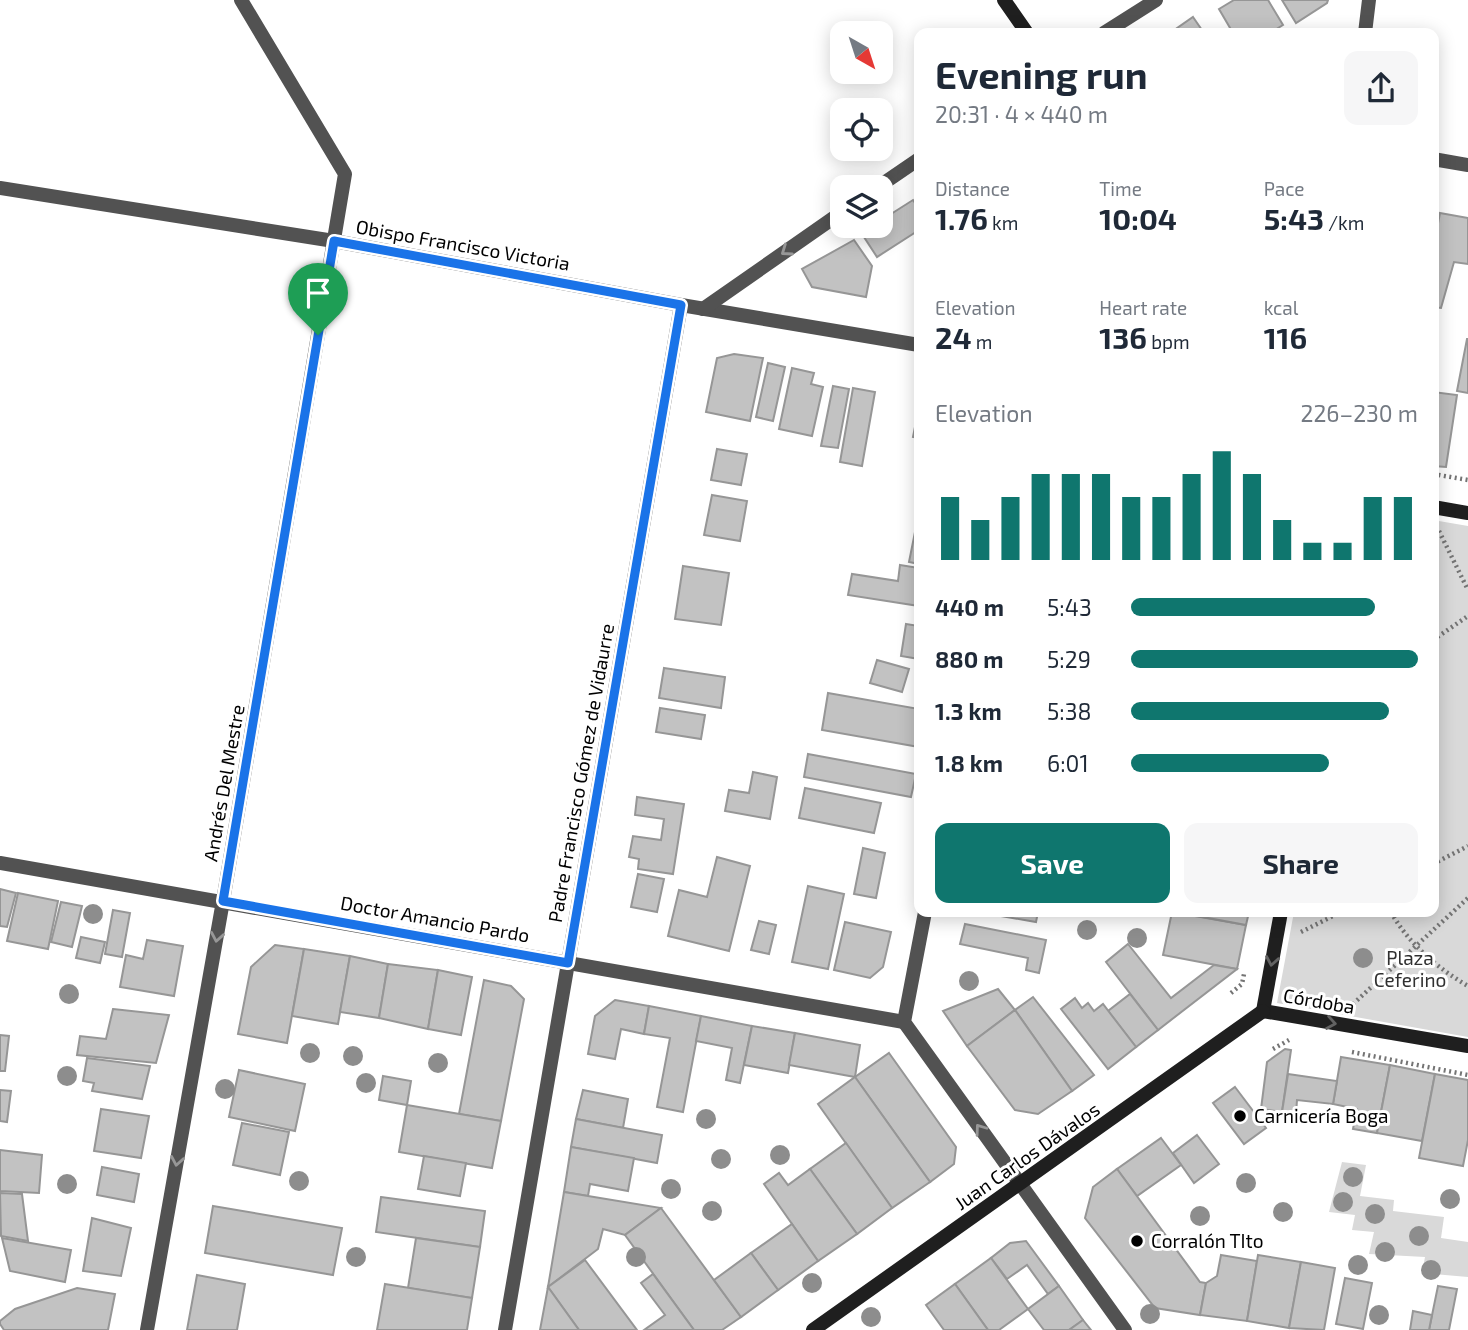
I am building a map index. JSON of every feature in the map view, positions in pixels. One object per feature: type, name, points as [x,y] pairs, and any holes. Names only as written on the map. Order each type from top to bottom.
[{"type":"street","name":"Andrés Del Mestre","points":[[147,1330],[223,901],[345,174],[241,0]]},
{"type":"street","points":[[1003,0],[1023,28]]},
{"type":"street","points":[[1112,28],[1156,0]]},
{"type":"street","points":[[1366,28],[1369,0]]},
{"type":"street","points":[[1439,160],[1468,165]]},
{"type":"street","points":[[893,177],[914,162]]},
{"type":"street","name":"Obispo Francisco Victoria","points":[[0,188],[334,241],[703,309],[914,344]]},
{"type":"street","points":[[703,309],[830,220]]},
{"type":"street","name":"Padre Francisco Gómez de Vidaurre","points":[[505,1330],[681,305]]},
{"type":"street","points":[[1439,508],[1468,513]]},
{"type":"street","name":"Doctor Amancio Pardo","points":[[0,863],[904,1022]]},
{"type":"street","points":[[924,917],[904,1022],[1125,1330]]},
{"type":"street","name":"Córdoba","points":[[1280,917],[1263,1011],[1468,1046]]},
{"type":"street","name":"Juan Carlos Dávalos","points":[[813,1330],[1263,1011]]},
{"type":"path","points":[[1439,475],[1468,480]]},
{"type":"path","points":[[1439,530],[1468,590]]},
{"type":"path","points":[[1439,636],[1468,616]]},
{"type":"path","points":[[1439,861],[1468,846]]},
{"type":"path","points":[[1352,1005],[1468,898]]},
{"type":"path","points":[[1301,932],[1330,917]]},
{"type":"path","points":[[1395,917],[1416,946],[1449,975],[1468,986]]},
{"type":"path","points":[[1231,993],[1242,984],[1247,962]]},
{"type":"path","points":[[1273,1049],[1288,1040],[1297,1041]]},
{"type":"path","points":[[1347,1051],[1468,1076]]},
{"type":"green space","name":"Plaza Ceferino","points":[[1439,521],[1468,526],[1468,1037],[1277,1003],[1293,917],[1439,917]]},
{"type":"green space","points":[[1342,1162],[1366,1165],[1360,1196],[1394,1200],[1393,1211],[1444,1217],[1441,1238],[1468,1242],[1468,1277],[1422,1273],[1425,1257],[1369,1254],[1374,1232],[1352,1230],[1355,1215],[1329,1212]]},
{"type":"building","points":[[1234,0],[1268,0],[1283,25],[1278,28],[1230,28],[1219,9]]},
{"type":"building","points":[[1282,0],[1328,0],[1296,23]]},
{"type":"building","points":[[1193,17],[1201,28],[1177,28]]},
{"type":"building","points":[[913,200],[914,233],[877,257],[865,238],[893,238],[893,213]]},
{"type":"building","points":[[1440,213],[1468,218],[1468,264],[1454,262],[1441,308],[1439,308]]},
{"type":"building","points":[[854,240],[872,266],[866,297],[812,287],[802,269]]},
{"type":"building","points":[[1468,339],[1468,393],[1457,391]]},
{"type":"building","points":[[734,354],[763,358],[750,421],[706,412],[717,358]]},
{"type":"building","points":[[768,363],[785,367],[773,421],[756,417]]},
{"type":"building","points":[[792,368],[814,373],[811,384],[823,387],[812,436],[779,429]]},
{"type":"building","points":[[833,386],[849,389],[838,448],[821,446]]},
{"type":"building","points":[[853,388],[875,392],[862,466],[840,462]]},
{"type":"building","points":[[1439,393],[1457,395],[1446,467],[1439,466]]},
{"type":"building","points":[[717,449],[747,454],[741,485],[711,480]]},
{"type":"building","points":[[712,495],[747,501],[740,541],[704,535]]},
{"type":"building","points":[[914,537],[914,563],[909,562]]},
{"type":"building","points":[[900,565],[914,567],[914,605],[848,595],[852,574],[898,581]]},
{"type":"building","points":[[683,566],[729,573],[721,625],[675,619]]},
{"type":"building","points":[[906,624],[914,625],[914,658],[901,656]]},
{"type":"building","points":[[877,660],[909,669],[902,692],[870,683]]},
{"type":"building","points":[[664,668],[725,677],[721,708],[659,698]]},
{"type":"building","points":[[828,693],[914,708],[914,746],[822,730]]},
{"type":"building","points":[[660,708],[705,715],[701,739],[656,732]]},
{"type":"building","points":[[808,754],[914,774],[914,783],[911,797],[804,777]]},
{"type":"building","points":[[753,772],[777,777],[770,819],[725,811],[729,790],[749,793]]},
{"type":"building","points":[[805,788],[881,803],[874,833],[799,818]]},
{"type":"building","points":[[637,797],[684,804],[673,874],[638,869],[639,859],[629,857],[633,836],[661,840],[664,819],[635,815]]},
{"type":"building","points":[[863,848],[885,853],[876,898],[854,894]]},
{"type":"building","points":[[717,857],[750,866],[729,951],[668,936],[679,890],[707,897]]},
{"type":"building","points":[[638,874],[664,879],[657,912],[631,907]]},
{"type":"building","points":[[808,886],[844,894],[828,969],[792,962]]},
{"type":"building","points":[[0,889],[16,893],[7,927],[0,926]]},
{"type":"building","points":[[18,893],[58,901],[48,949],[7,941]]},
{"type":"building","points":[[61,902],[82,906],[72,947],[51,942]]},
{"type":"building","points":[[113,910],[130,913],[122,957],[105,954]]},
{"type":"building","points":[[1007,917],[1037,917],[1036,922]]},
{"type":"building","points":[[1171,917],[1200,917],[1246,925],[1237,969],[1163,955]]},
{"type":"building","points":[[1203,917],[1248,917],[1246,925]]},
{"type":"building","points":[[759,921],[776,925],[769,954],[751,950]]},
{"type":"building","points":[[845,922],[891,932],[883,967],[870,978],[834,970]]},
{"type":"building","points":[[965,924],[1046,940],[1039,973],[1026,970],[1028,958],[960,944]]},
{"type":"building","points":[[81,937],[105,942],[100,963],[76,958]]},
{"type":"building","points":[[147,940],[183,946],[174,996],[120,987],[126,955],[143,959]]},
{"type":"building","points":[[1128,944],[1171,998],[1214,965],[1237,969],[1158,1030],[1106,962]]},
{"type":"building","points":[[275,945],[304,949],[287,1043],[238,1034],[251,967]]},
{"type":"building","points":[[304,949],[350,956],[338,1024],[292,1016]]},
{"type":"building","points":[[350,956],[388,964],[379,1018],[340,1012]]},
{"type":"building","points":[[388,964],[438,970],[428,1029],[379,1018]]},
{"type":"building","points":[[438,970],[472,977],[461,1035],[428,1029]]},
{"type":"building","points":[[484,980],[511,986],[524,999],[501,1121],[459,1114]]},
{"type":"building","points":[[998,989],[1015,1010],[967,1046],[943,1011]]},
{"type":"building","points":[[1130,994],[1158,1030],[1136,1047],[1108,1011]]},
{"type":"building","points":[[1033,997],[1094,1075],[1072,1091],[1015,1010]]},
{"type":"building","points":[[1075,998],[1082,1008],[1088,1003],[1094,1011],[1103,1004],[1136,1047],[1108,1069],[1061,1009]]},
{"type":"building","points":[[615,1000],[649,1006],[644,1034],[621,1029],[615,1059],[588,1054],[595,1016]]},
{"type":"building","points":[[649,1006],[701,1016],[683,1112],[657,1107],[670,1038],[644,1034]]},
{"type":"building","points":[[113,1009],[169,1015],[156,1063],[77,1055],[80,1036],[106,1039]]},
{"type":"building","points":[[1015,1010],[1072,1091],[1038,1114],[1015,1110],[967,1046]]},
{"type":"building","points":[[701,1016],[752,1026],[740,1083],[726,1080],[732,1048],[696,1041]]},
{"type":"building","points":[[752,1026],[795,1033],[788,1073],[744,1065]]},
{"type":"building","points":[[795,1033],[860,1045],[855,1077],[789,1065]]},
{"type":"building","points":[[0,1035],[9,1036],[5,1071],[0,1071]]},
{"type":"building","points":[[1285,1049],[1291,1050],[1282,1112],[1261,1109],[1267,1062]]},
{"type":"building","points":[[889,1053],[956,1147],[954,1164],[930,1182],[855,1077]]},
{"type":"building","points":[[1341,1057],[1390,1065],[1377,1133],[1353,1129],[1357,1109],[1333,1104]]},
{"type":"building","points":[[87,1058],[150,1066],[142,1099],[92,1091],[94,1083],[83,1081]]},
{"type":"building","points":[[1390,1065],[1435,1074],[1422,1141],[1377,1133]]},
{"type":"building","points":[[239,1070],[305,1084],[295,1131],[229,1117]]},
{"type":"building","points":[[1288,1074],[1337,1081],[1333,1104],[1297,1100],[1296,1114],[1282,1112]]},
{"type":"building","points":[[1435,1074],[1468,1080],[1468,1140],[1463,1166],[1419,1158]]},
{"type":"building","points":[[383,1076],[411,1081],[407,1105],[379,1100]]},
{"type":"building","points":[[855,1077],[930,1182],[892,1208],[818,1104]]},
{"type":"building","name":"Carnicería Boga","points":[[1235,1087],[1266,1128],[1244,1144],[1213,1103]]},
{"type":"building","points":[[0,1090],[11,1091],[7,1122],[0,1121]]},
{"type":"building","points":[[583,1090],[628,1099],[623,1128],[576,1119]]},
{"type":"building","points":[[407,1105],[501,1121],[492,1168],[399,1152]]},
{"type":"building","points":[[101,1109],[149,1116],[141,1158],[94,1151]]},
{"type":"building","points":[[576,1119],[662,1135],[657,1163],[571,1147]]},
{"type":"building","points":[[242,1123],[289,1132],[280,1175],[233,1165]]},
{"type":"building","points":[[1197,1135],[1219,1164],[1194,1183],[1173,1153]]},
{"type":"building","points":[[1161,1138],[1181,1165],[1137,1196],[1117,1169]]},
{"type":"building","points":[[846,1143],[892,1208],[857,1234],[810,1169]]},
{"type":"building","points":[[571,1147],[634,1158],[628,1191],[590,1184],[588,1196],[564,1192]]},
{"type":"building","points":[[0,1150],[42,1155],[39,1193],[0,1191]]},
{"type":"building","points":[[424,1156],[466,1163],[460,1196],[418,1189]]},
{"type":"building","points":[[102,1167],[139,1174],[134,1202],[97,1195]]},
{"type":"building","points":[[810,1169],[857,1234],[818,1261],[764,1184],[779,1173],[788,1185]]},
{"type":"building","name":"Corralón TIto","points":[[1117,1169],[1200,1282],[1206,1283],[1200,1315],[1155,1308],[1085,1218],[1093,1187]]},
{"type":"building","points":[[564,1192],[661,1208],[625,1235],[603,1229],[598,1249],[548,1287]]},
{"type":"building","points":[[0,1193],[22,1194],[28,1241],[1,1236]]},
{"type":"building","points":[[381,1197],[485,1211],[480,1247],[376,1232]]},
{"type":"building","points":[[213,1206],[342,1228],[333,1275],[205,1253]]},
{"type":"building","points":[[661,1208],[741,1317],[722,1330],[694,1330],[625,1235]]},
{"type":"building","points":[[92,1218],[131,1228],[121,1276],[83,1271]]},
{"type":"building","points":[[792,1224],[818,1261],[778,1290],[751,1253]]},
{"type":"building","points":[[2,1238],[71,1250],[65,1282],[10,1271]]},
{"type":"building","points":[[416,1238],[480,1247],[472,1298],[408,1288]]},
{"type":"building","points":[[1026,1241],[1059,1286],[1048,1294],[1027,1265],[1007,1279],[991,1258],[1010,1243]]},
{"type":"building","points":[[751,1253],[778,1290],[741,1317],[714,1280]]},
{"type":"building","points":[[1221,1255],[1257,1261],[1247,1321],[1200,1315],[1206,1283],[1217,1276]]},
{"type":"building","points":[[1258,1255],[1301,1262],[1289,1328],[1247,1321]]},
{"type":"building","points":[[991,1258],[1028,1309],[999,1330],[988,1330],[955,1284]]},
{"type":"building","points":[[585,1260],[637,1330],[579,1330],[548,1287]]},
{"type":"building","points":[[1301,1262],[1335,1268],[1324,1330],[1289,1328]]},
{"type":"building","points":[[653,1274],[694,1330],[644,1330],[665,1315],[641,1283]]},
{"type":"building","points":[[197,1275],[245,1284],[237,1330],[187,1330]]},
{"type":"building","points":[[1345,1278],[1372,1283],[1363,1329],[1336,1324]]},
{"type":"building","points":[[385,1284],[472,1298],[467,1330],[377,1330]]},
{"type":"building","points":[[955,1284],[988,1330],[944,1330],[926,1305]]},
{"type":"building","points":[[1059,1286],[1083,1320],[1069,1330],[1044,1330],[1028,1309]]},
{"type":"building","points":[[1438,1286],[1457,1289],[1449,1330],[1429,1330]]},
{"type":"building","points":[[548,1287],[579,1330],[540,1330]]},
{"type":"building","points":[[77,1288],[115,1294],[108,1330],[4,1330],[0,1324],[0,1321],[15,1309]]},
{"type":"building","points":[[1413,1311],[1432,1315],[1429,1330],[1410,1330]]},
{"type":"building","points":[[1083,1320],[1091,1330],[1069,1330]]},
{"type":"place","name":"Carnicería Boga","points":[[1240,1116]]},
{"type":"place","name":"Corralón TIto","points":[[1137,1241]]},
{"type":"route","points":[[334,241],[681,305],[568,963],[223,901],[318,335],[334,241]]}]
